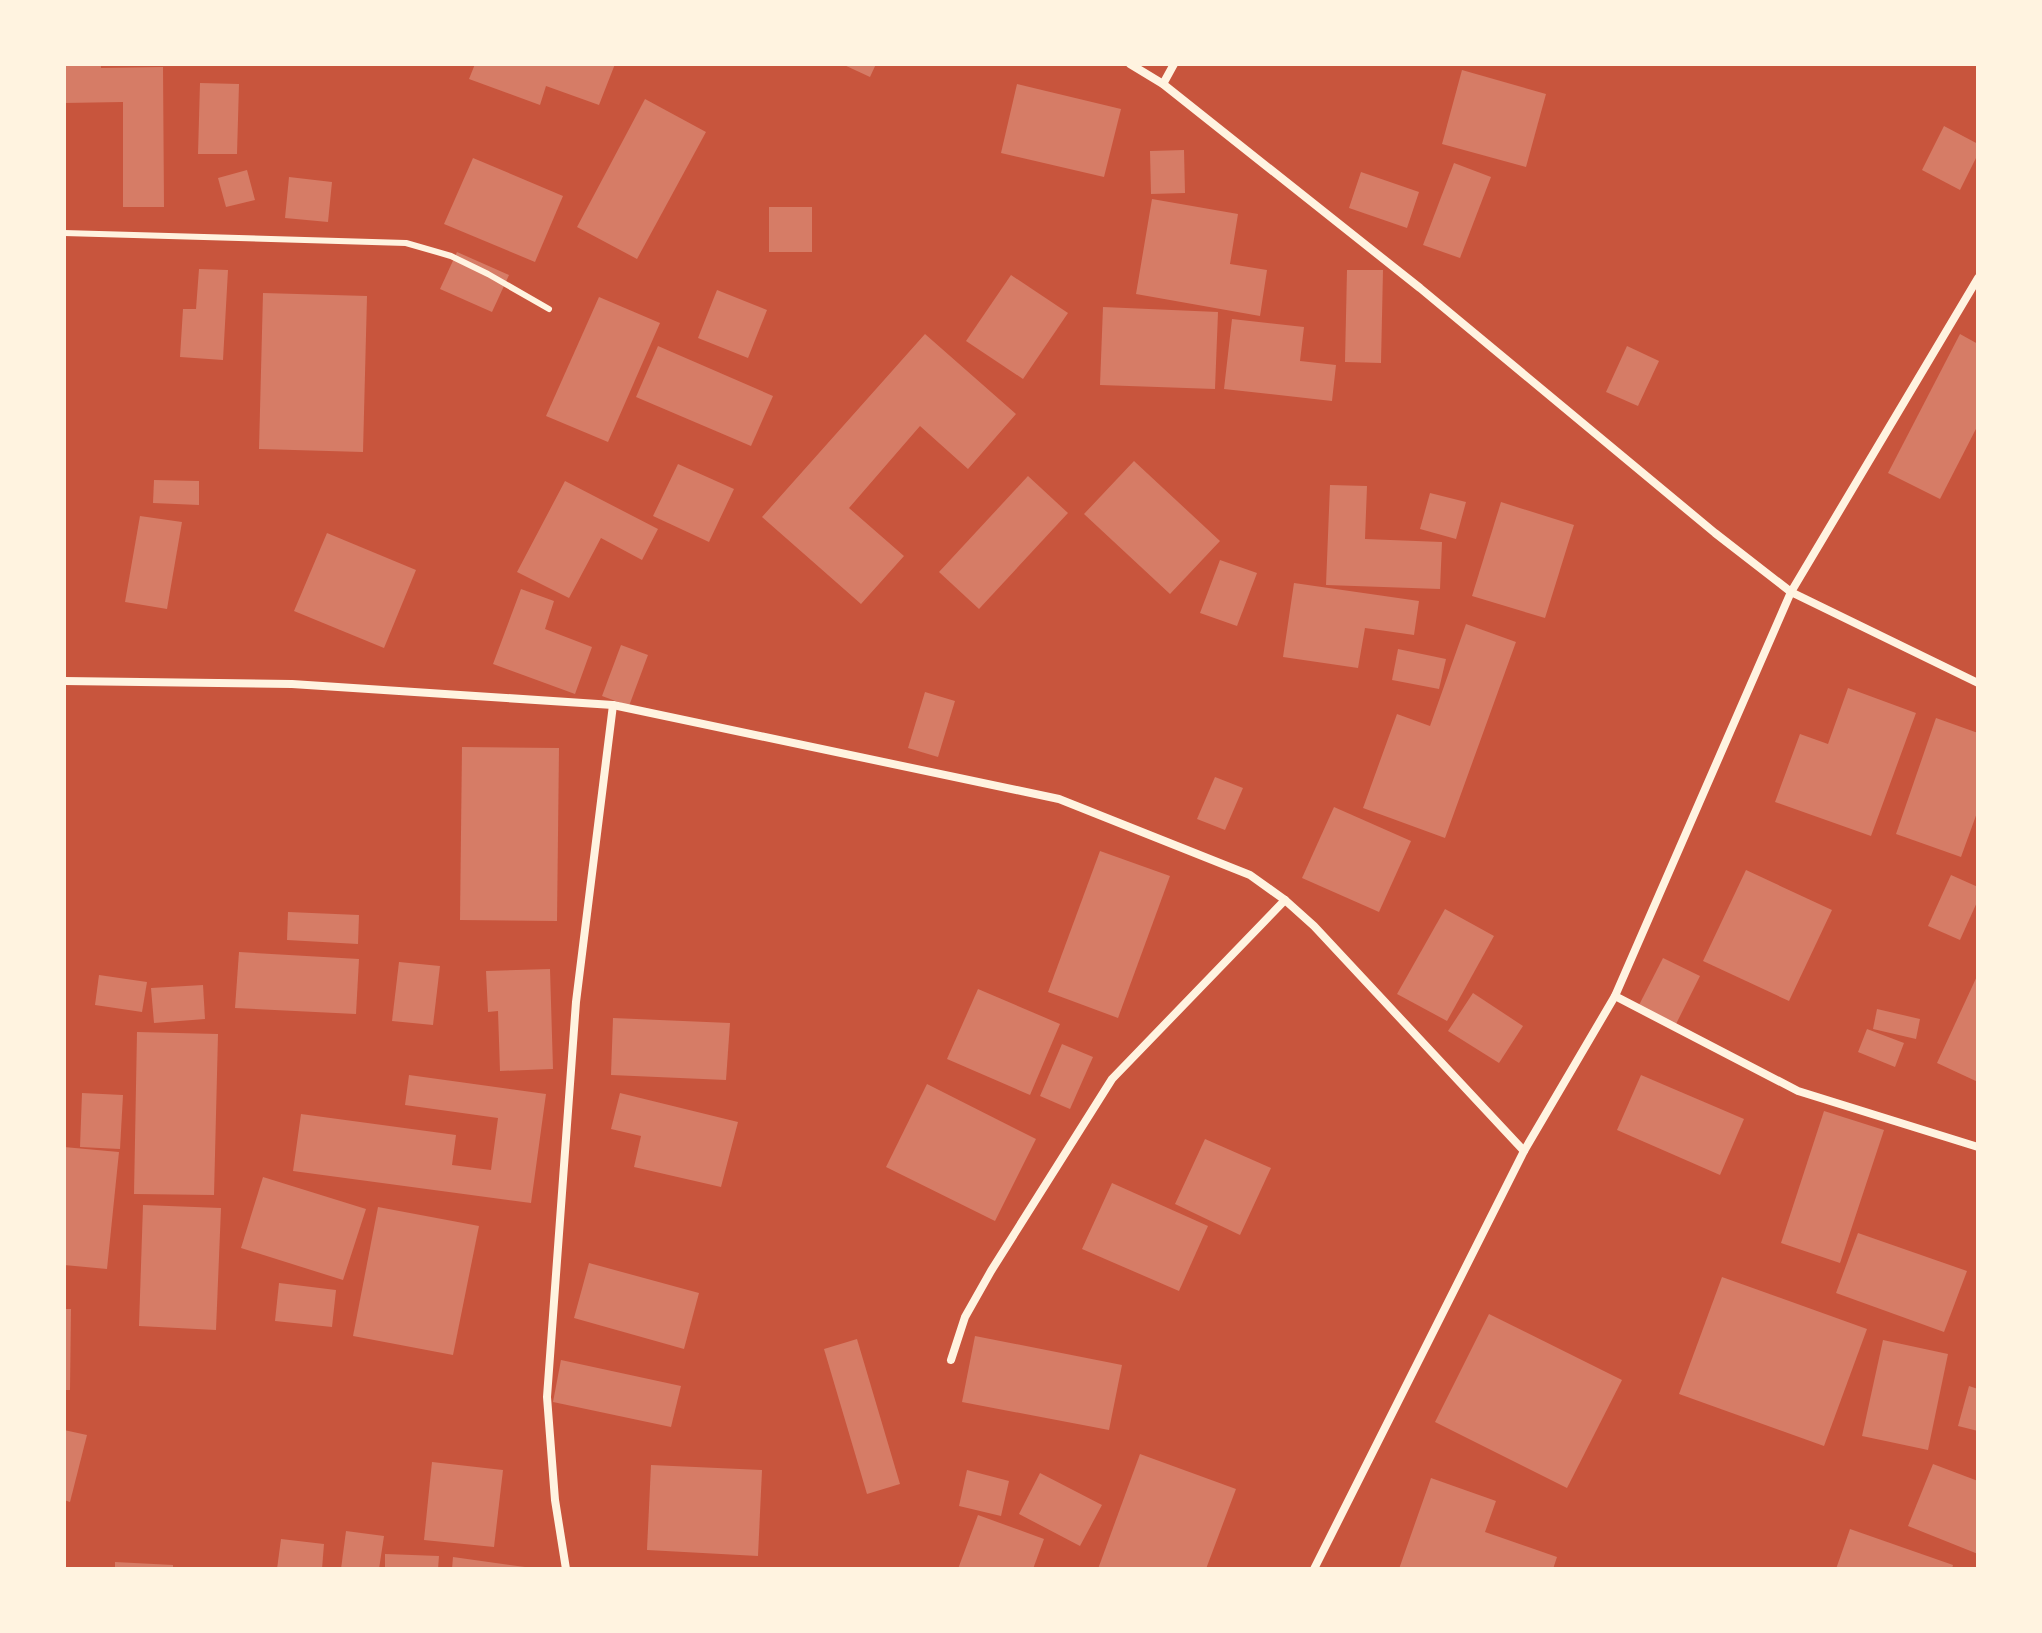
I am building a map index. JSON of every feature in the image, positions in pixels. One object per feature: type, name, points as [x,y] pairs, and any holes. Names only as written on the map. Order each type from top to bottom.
[{"type":"street","points":[[1130,64],[1163,84],[1420,288],[1715,533],[1791,592],[1978,683]]},
{"type":"street","points":[[1163,84],[1174,64]]},
{"type":"street","points":[[1314,1569],[1524,1151],[1615,996],[1791,592],[1978,278]]},
{"type":"street","points":[[64,681],[292,684],[613,705],[1059,799],[1250,875],[1285,900],[1314,926],[1524,1151]]},
{"type":"street","points":[[566,1569],[555,1500],[547,1397],[576,1002],[613,705]]},
{"type":"street","points":[[951,1360],[965,1317],[978,1294],[1112,1079],[1285,900]]},
{"type":"street","points":[[1615,996],[1798,1091],[1978,1147]]},
{"type":"lane","points":[[64,233],[406,243],[451,256],[549,309]]},
{"type":"building","points":[[64,64],[101,64],[101,68],[163,67],[164,207],[123,207],[123,102],[64,103]]},
{"type":"building","points":[[475,64],[615,64],[599,105],[546,86],[540,105],[469,79]]},
{"type":"building","points":[[842,64],[876,64],[870,77]]},
{"type":"building","points":[[1462,70],[1546,94],[1526,167],[1442,144]]},
{"type":"building","points":[[200,83],[239,84],[237,154],[198,154]]},
{"type":"building","points":[[1017,84],[1121,109],[1104,177],[1001,153]]},
{"type":"building","points":[[645,99],[706,132],[637,259],[577,227]]},
{"type":"building","points":[[1944,126],[1978,144],[1978,154],[1960,190],[1922,170]]},
{"type":"building","points":[[1184,150],[1185,193],[1151,194],[1150,151]]},
{"type":"building","points":[[473,158],[563,196],[535,262],[444,224]]},
{"type":"building","points":[[1454,163],[1491,177],[1460,258],[1423,245]]},
{"type":"building","points":[[247,170],[255,200],[226,207],[218,178]]},
{"type":"building","points":[[1361,172],[1419,192],[1407,228],[1349,208]]},
{"type":"building","points":[[289,177],[332,182],[328,222],[285,218]]},
{"type":"building","points":[[1152,199],[1238,214],[1230,264],[1267,270],[1260,316],[1136,294]]},
{"type":"building","points":[[769,207],[812,207],[812,252],[769,252]]},
{"type":"building","points":[[457,252],[509,275],[492,312],[440,289]]},
{"type":"building","points":[[199,269],[228,270],[223,360],[180,357],[183,309],[196,309]]},
{"type":"building","points":[[1347,270],[1383,270],[1381,363],[1345,362]]},
{"type":"building","points":[[1011,275],[1068,313],[1023,379],[966,341]]},
{"type":"building","points":[[717,290],[767,310],[748,358],[698,338]]},
{"type":"building","points":[[263,293],[367,296],[363,452],[259,449]]},
{"type":"building","points":[[599,297],[660,323],[608,442],[546,416]]},
{"type":"building","points":[[1103,307],[1218,312],[1215,389],[1100,385]]},
{"type":"building","points":[[1232,319],[1304,327],[1300,361],[1336,365],[1332,401],[1224,389]]},
{"type":"building","points":[[925,334],[1016,414],[968,469],[920,426],[849,508],[904,556],[861,604],[762,517]]},
{"type":"building","points":[[1960,334],[1978,344],[1978,425],[1940,499],[1888,473]]},
{"type":"building","points":[[658,346],[773,396],[751,446],[636,397]]},
{"type":"building","points":[[1627,346],[1659,361],[1638,406],[1606,392]]},
{"type":"building","points":[[1134,461],[1220,541],[1170,594],[1084,514]]},
{"type":"building","points":[[678,464],[734,489],[709,542],[653,516]]},
{"type":"building","points":[[1028,476],[1068,513],[979,609],[939,572]]},
{"type":"building","points":[[154,480],[199,481],[199,505],[153,503]]},
{"type":"building","points":[[565,481],[658,529],[642,560],[601,538],[569,598],[517,572]]},
{"type":"building","points":[[1330,485],[1367,486],[1365,539],[1442,542],[1440,589],[1326,585]]},
{"type":"building","points":[[1430,493],[1466,502],[1456,539],[1420,529]]},
{"type":"building","points":[[1501,502],[1574,525],[1545,618],[1472,596]]},
{"type":"building","points":[[140,516],[182,522],[167,609],[125,602]]},
{"type":"building","points":[[327,533],[416,570],[384,648],[294,611]]},
{"type":"building","points":[[1220,560],[1257,573],[1237,626],[1200,613]]},
{"type":"building","points":[[1294,583],[1419,601],[1414,635],[1365,628],[1358,668],[1283,657]]},
{"type":"building","points":[[521,589],[554,601],[545,629],[592,647],[575,694],[493,664]]},
{"type":"building","points":[[1466,624],[1516,642],[1445,838],[1363,808],[1397,714],[1430,726]]},
{"type":"building","points":[[621,645],[648,655],[629,706],[602,696]]},
{"type":"building","points":[[1398,649],[1446,659],[1439,689],[1392,680]]},
{"type":"building","points":[[1848,688],[1916,713],[1871,836],[1775,802],[1800,734],[1828,744]]},
{"type":"building","points":[[925,692],[955,701],[938,757],[908,748]]},
{"type":"building","points":[[1936,718],[1978,733],[1978,810],[1961,857],[1896,834]]},
{"type":"building","points":[[462,747],[559,748],[557,921],[460,920]]},
{"type":"building","points":[[1215,777],[1243,788],[1225,830],[1197,819]]},
{"type":"building","points":[[1334,807],[1411,841],[1379,912],[1302,878]]},
{"type":"building","points":[[1100,851],[1170,876],[1118,1018],[1048,992]]},
{"type":"building","points":[[1746,870],[1832,910],[1789,1001],[1703,961]]},
{"type":"building","points":[[1951,875],[1978,887],[1978,900],[1960,940],[1928,926]]},
{"type":"building","points":[[1445,909],[1494,936],[1447,1021],[1397,994]]},
{"type":"building","points":[[288,912],[359,915],[358,944],[287,940]]},
{"type":"building","points":[[239,952],[359,959],[356,1014],[235,1008]]},
{"type":"building","points":[[1663,958],[1700,976],[1675,1026],[1638,1007]]},
{"type":"building","points":[[399,962],[440,966],[433,1025],[392,1021]]},
{"type":"building","points":[[550,969],[553,1069],[500,1071],[498,1011],[488,1012],[486,971]]},
{"type":"building","points":[[1978,974],[1978,1082],[1937,1063]]},
{"type":"building","points":[[99,975],[147,982],[142,1012],[95,1005]]},
{"type":"building","points":[[203,985],[205,1019],[154,1023],[151,988]]},
{"type":"building","points":[[978,989],[1060,1024],[1030,1095],[947,1059]]},
{"type":"building","points":[[1473,993],[1523,1026],[1499,1063],[1448,1031]]},
{"type":"building","points":[[1877,1009],[1920,1019],[1916,1039],[1873,1029]]},
{"type":"building","points":[[613,1018],[730,1023],[726,1080],[611,1075]]},
{"type":"building","points":[[1867,1029],[1904,1043],[1895,1067],[1858,1052]]},
{"type":"building","points":[[137,1032],[218,1034],[214,1195],[134,1194]]},
{"type":"building","points":[[1062,1044],[1093,1057],[1070,1109],[1040,1096]]},
{"type":"building","points":[[409,1075],[546,1094],[531,1203],[293,1171],[301,1114],[456,1135],[452,1165],[491,1170],[498,1118],[405,1105]]},
{"type":"building","points":[[1641,1075],[1744,1119],[1720,1175],[1617,1130]]},
{"type":"building","points":[[927,1084],[1036,1139],[995,1221],[886,1167]]},
{"type":"building","points":[[82,1093],[123,1095],[120,1149],[80,1147]]},
{"type":"building","points":[[620,1093],[738,1122],[721,1187],[634,1167],[641,1136],[611,1129]]},
{"type":"building","points":[[1824,1111],[1884,1130],[1840,1263],[1781,1243]]},
{"type":"building","points":[[1205,1139],[1271,1168],[1240,1235],[1175,1204]]},
{"type":"building","points":[[64,1147],[119,1152],[107,1269],[64,1265]]},
{"type":"building","points":[[263,1177],[366,1209],[343,1280],[241,1248]]},
{"type":"building","points":[[1112,1183],[1208,1226],[1179,1291],[1082,1249]]},
{"type":"building","points":[[143,1205],[221,1208],[216,1330],[139,1326]]},
{"type":"building","points":[[378,1207],[479,1226],[453,1355],[353,1336]]},
{"type":"building","points":[[1858,1233],[1967,1271],[1944,1332],[1836,1293]]},
{"type":"building","points":[[589,1263],[699,1293],[684,1349],[574,1318]]},
{"type":"building","points":[[1722,1277],[1867,1329],[1824,1446],[1679,1394]]},
{"type":"building","points":[[279,1283],[336,1290],[332,1327],[275,1321]]},
{"type":"building","points":[[64,1309],[71,1309],[70,1390],[64,1390]]},
{"type":"building","points":[[1489,1314],[1622,1380],[1567,1488],[1435,1422]]},
{"type":"building","points":[[975,1336],[1122,1365],[1109,1430],[962,1402]]},
{"type":"building","points":[[857,1339],[900,1484],[867,1494],[824,1349]]},
{"type":"building","points":[[1883,1340],[1948,1354],[1928,1450],[1862,1436]]},
{"type":"building","points":[[561,1360],[681,1386],[671,1427],[553,1402]]},
{"type":"building","points":[[1969,1386],[1978,1389],[1978,1431],[1958,1426]]},
{"type":"building","points":[[64,1430],[87,1435],[70,1502],[64,1500]]},
{"type":"building","points":[[1140,1454],[1236,1489],[1206,1569],[1098,1569]]},
{"type":"building","points":[[432,1462],[503,1470],[494,1547],[424,1540]]},
{"type":"building","points":[[1933,1464],[1978,1481],[1978,1554],[1908,1526]]},
{"type":"building","points":[[651,1465],[762,1470],[758,1556],[647,1550]]},
{"type":"building","points":[[967,1470],[1009,1481],[1001,1516],[959,1506]]},
{"type":"building","points":[[1040,1473],[1102,1505],[1080,1546],[1019,1514]]},
{"type":"building","points":[[1431,1478],[1496,1501],[1485,1532],[1557,1557],[1553,1569],[1399,1569]]},
{"type":"building","points":[[978,1515],[1044,1539],[1033,1569],[958,1569]]},
{"type":"building","points":[[1850,1529],[1953,1565],[1952,1569],[1836,1569]]},
{"type":"building","points":[[346,1531],[384,1536],[379,1569],[341,1569]]},
{"type":"building","points":[[281,1539],[324,1544],[322,1569],[277,1569]]},
{"type":"building","points":[[385,1554],[439,1556],[438,1569],[385,1569]]},
{"type":"building","points":[[453,1557],[525,1567],[525,1569],[452,1569]]},
{"type":"building","points":[[115,1562],[173,1565],[173,1569],[115,1569]]}]
